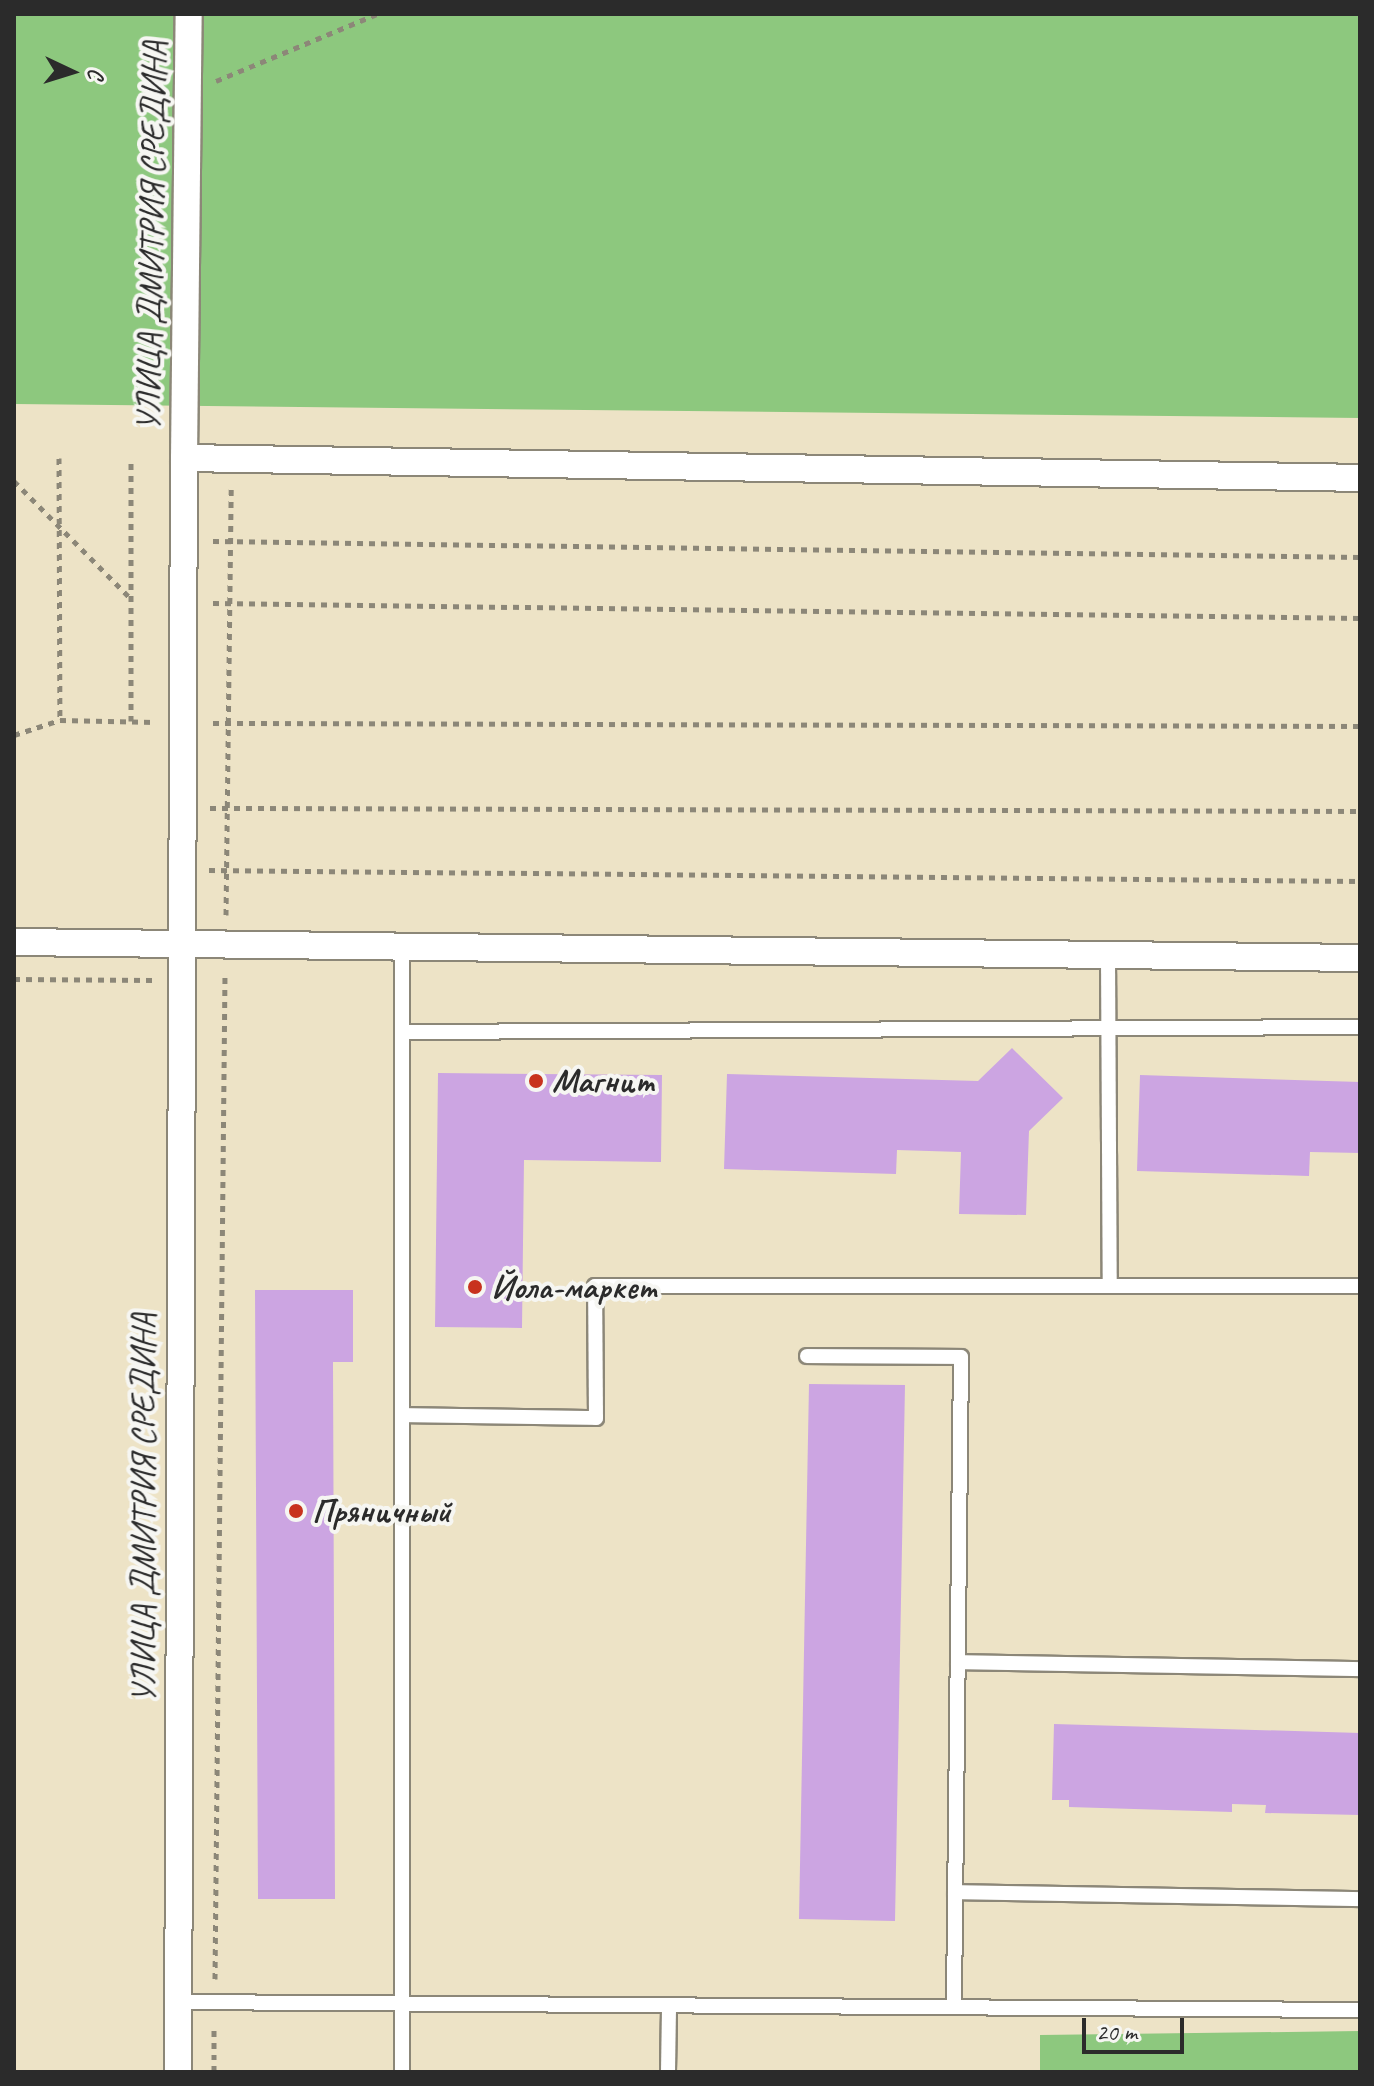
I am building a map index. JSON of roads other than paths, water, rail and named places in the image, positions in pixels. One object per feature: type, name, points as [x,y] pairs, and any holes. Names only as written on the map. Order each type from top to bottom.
[{"type":"street","name":"УЛИЦА ДМИТРИЯ СРЕДИНА","points":[[178,2072],[180,870],[187,541],[184,458],[189,14]]},
{"type":"street","points":[[184,458],[1360,478]]},
{"type":"street","points":[[14,942],[1360,958]]},
{"type":"lane","points":[[402,946],[402,2072]]},
{"type":"lane","points":[[1108,955],[1110,1286]]},
{"type":"lane","points":[[404,1032],[1360,1027]]},
{"type":"lane","points":[[404,1415],[596,1418],[595,1286],[1360,1286]]},
{"type":"lane","points":[[807,1356],[961,1357],[954,2007]]},
{"type":"lane","points":[[958,1662],[1360,1669]]},
{"type":"lane","points":[[955,1892],[1360,1899]]},
{"type":"lane","points":[[179,2002],[1360,2010]]},
{"type":"lane","points":[[668,2072],[669,2005]]},
{"type":"place","name":"Магнит","points":[[536,1081]]},
{"type":"place","name":"Йола-маркет","points":[[475,1287]]},
{"type":"place","name":"Пряничный","points":[[296,1511]]}]
